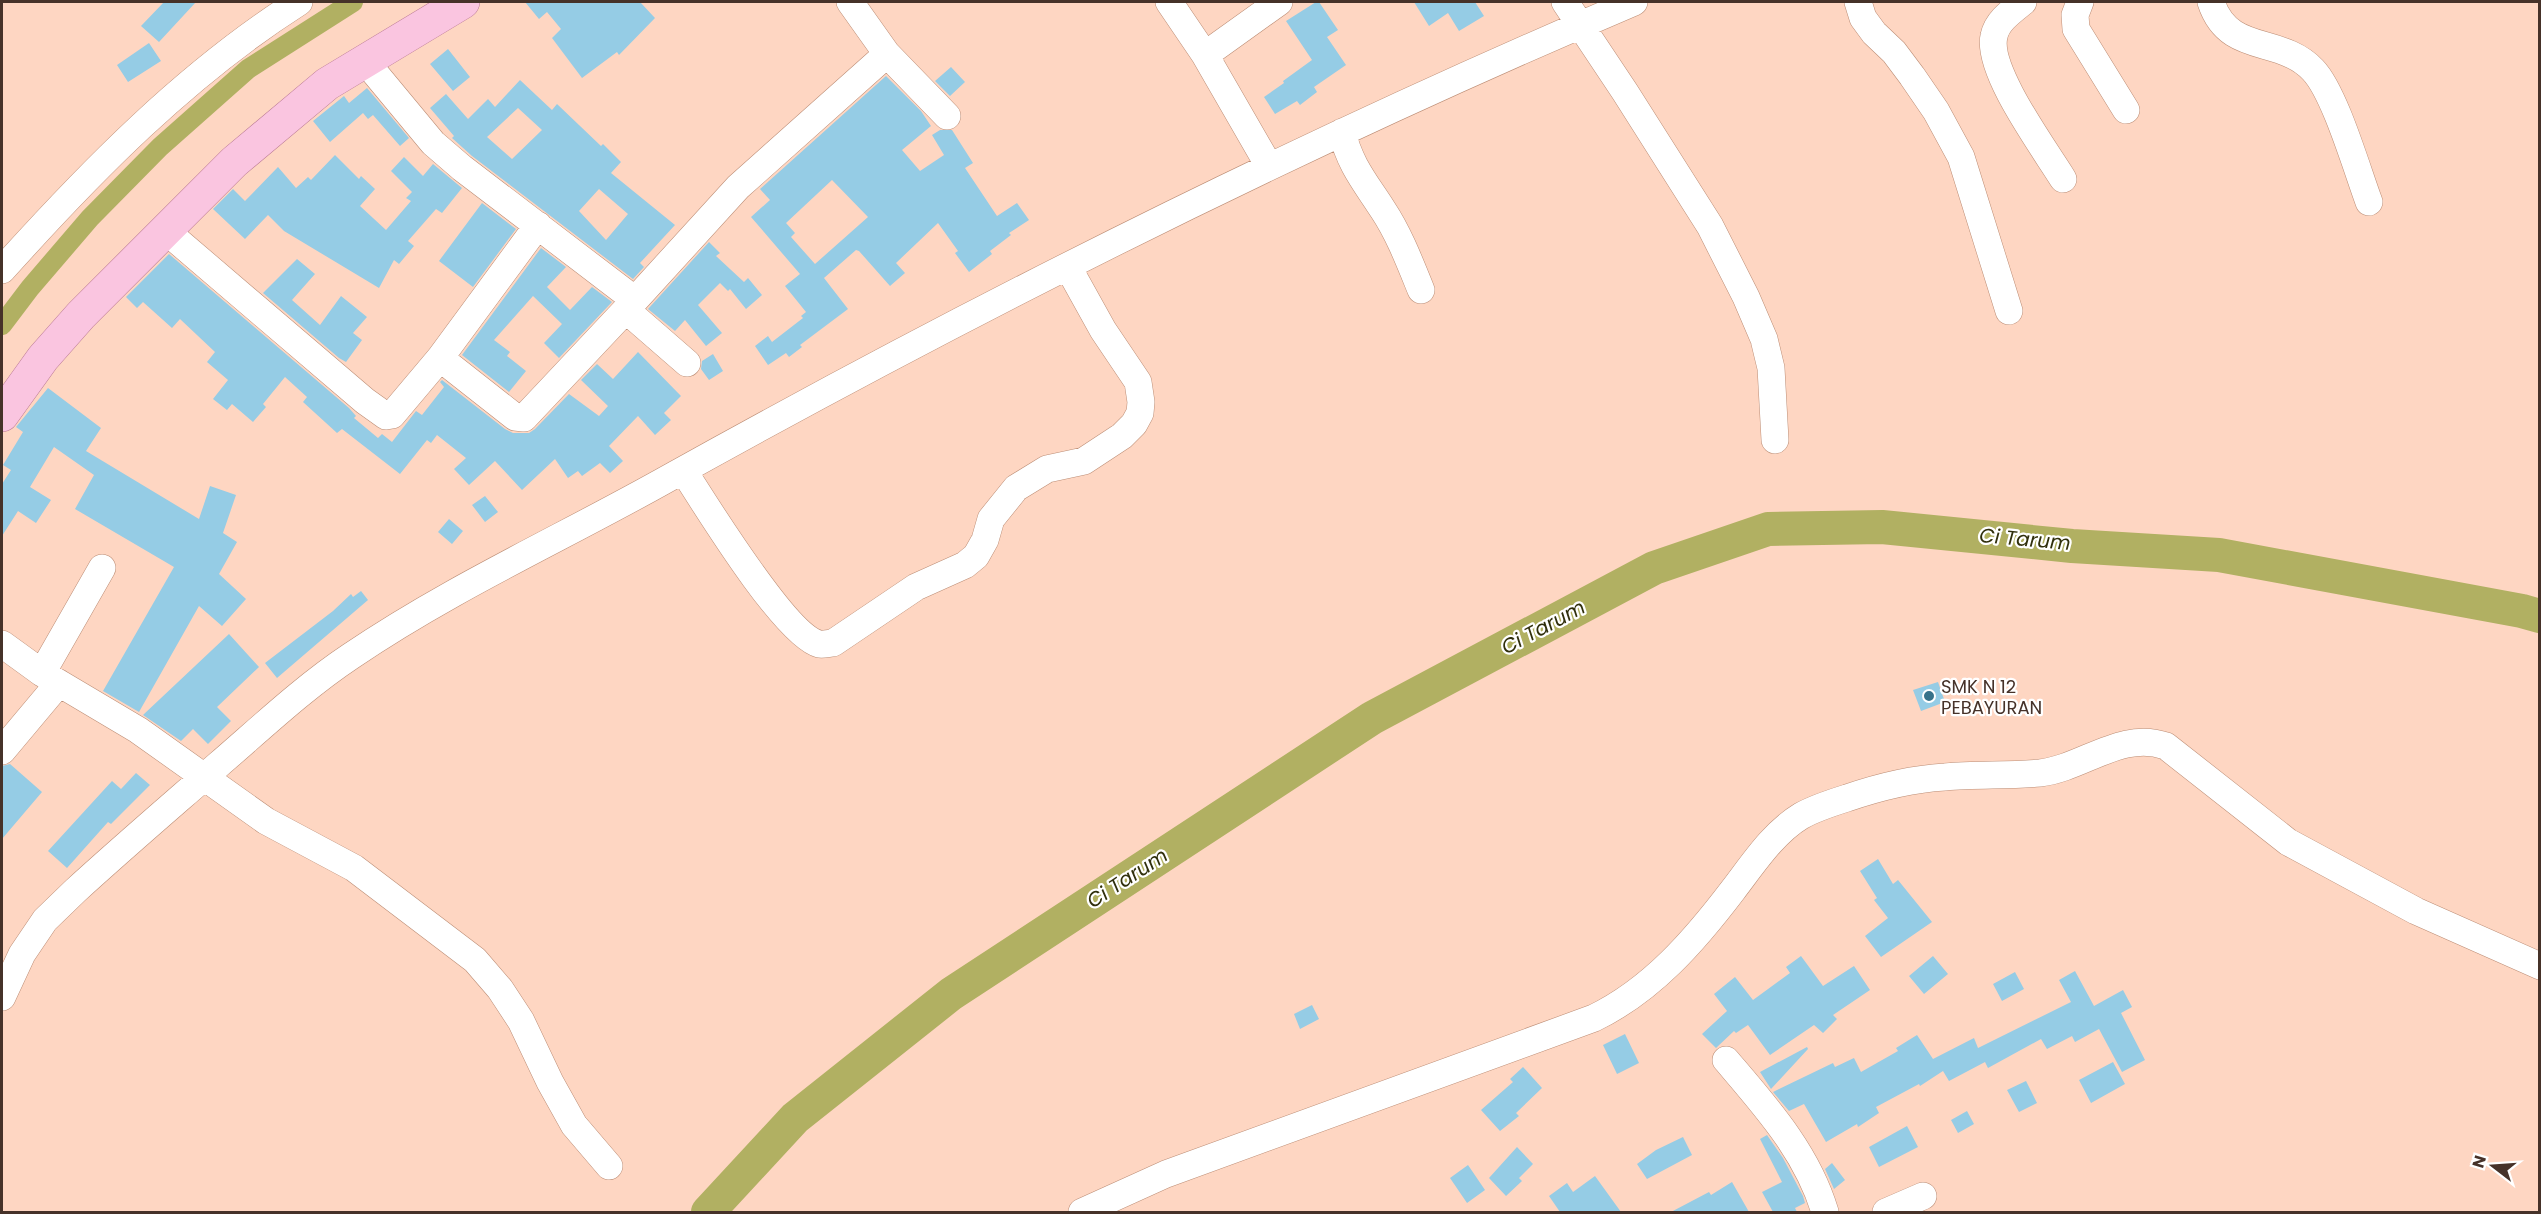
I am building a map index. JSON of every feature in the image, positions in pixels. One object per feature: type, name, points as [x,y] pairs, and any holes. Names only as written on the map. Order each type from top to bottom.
[{"type":"main road","points":[[2,415],[43,358],[66,332],[234,162],[327,84],[463,2]]},
{"type":"street","points":[[2,270],[74,191],[183,89],[237,46],[299,2]]},
{"type":"street","points":[[850,2],[887,54],[947,116]]},
{"type":"street","points":[[1169,2],[1205,55],[1269,166]]},
{"type":"street","points":[[1205,55],[1279,2]]},
{"type":"street","points":[[1565,2],[1710,226],[1746,297],[1764,339],[1771,368],[1775,440]]},
{"type":"street","points":[[2,997],[22,954],[45,920],[288,702],[368,645],[473,583],[797,407],[1068,267],[1269,166],[1634,2]]},
{"type":"street","points":[[1857,2],[1863,18],[1874,33],[1894,52],[1936,111],[1961,157],[2009,311]]},
{"type":"street","points":[[2023,2],[2002,20],[1994,34],[1992,51],[2007,88],[2063,179]]},
{"type":"street","points":[[2080,2],[2075,15],[2076,29],[2126,110]]},
{"type":"street","points":[[2211,2],[2226,29],[2236,36],[2253,44],[2292,55],[2315,72],[2336,115],[2369,202]]},
{"type":"street","points":[[440,358],[515,417],[524,418],[738,187],[887,54]]},
{"type":"street","points":[[365,61],[433,143],[538,225],[631,305],[687,363]]},
{"type":"street","points":[[1342,132],[1350,159],[1359,177],[1384,211],[1406,252],[1421,290]]},
{"type":"street","points":[[166,231],[365,401],[386,416],[392,415],[440,358],[538,225]]},
{"type":"street","points":[[683,470],[745,565],[797,630],[820,644],[833,643],[916,587],[965,565],[976,556],[985,540],[991,519],[1016,488],[1047,469],[1084,461],[1122,436],[1134,424],[1140,413],[1138,382],[1103,330],[1068,267]]},
{"type":"street","points":[[2,751],[50,678],[102,568]]},
{"type":"street","points":[[2,644],[50,678],[138,730],[266,821],[354,868],[475,960],[500,989],[521,1021],[550,1082],[574,1125],[609,1166]]},
{"type":"street","points":[[1082,1212],[1166,1174],[1367,1103],[1617,1008],[1651,982],[1674,958],[1779,835],[1800,816],[1822,806],[1888,785],[1913,780],[1946,776],[2041,773],[2137,741],[2154,741],[2166,746],[2288,842],[2416,911],[2540,966]]},
{"type":"street","points":[[1726,1060],[1783,1127],[1811,1175],[1825,1212]]},
{"type":"street","points":[[1886,1212],[1923,1196]]},
{"type":"building","points":[[164,2],[196,2],[159,42],[141,26]]},
{"type":"building","points":[[525,2],[640,2],[655,18],[619,55],[617,52],[582,78],[552,38],[561,29],[547,12],[539,19]]},
{"type":"building","points":[[1319,2],[1338,30],[1327,37],[1346,65],[1314,87],[1317,92],[1300,105],[1297,101],[1275,114],[1264,97],[1312,60],[1286,21]]},
{"type":"building","points":[[1414,2],[1475,2],[1484,16],[1459,31],[1448,13],[1429,26]]},
{"type":"building","points":[[149,43],[161,61],[128,82],[117,65]]},
{"type":"building","points":[[448,49],[470,77],[453,91],[430,64]]},
{"type":"building","points":[[951,67],[965,82],[950,96],[935,81]]},
{"type":"building","points":[[886,76],[921,111],[931,126],[902,150],[920,171],[944,155],[932,135],[940,130],[952,130],[973,163],[965,168],[997,216],[1017,203],[1029,220],[1009,233],[1011,235],[990,251],[992,254],[969,272],[955,253],[958,251],[938,223],[896,263],[905,273],[890,286],[856,250],[824,278],[848,309],[800,345],[802,347],[789,357],[786,353],[768,365],[755,346],[768,336],[772,342],[803,318],[801,316],[806,312],[785,286],[800,274],[751,217],[770,200],[760,189]],"holes":[[[832,180],[868,217],[815,264],[791,237],[795,233],[786,223]]]},
{"type":"building","points":[[520,80],[552,110],[557,104],[621,162],[611,173],[675,225],[640,263],[644,267],[633,279],[472,156],[452,138],[454,136],[430,108],[446,94],[468,119],[488,99],[495,107]],"holes":[[[518,108],[542,130],[512,159],[487,137]],[[599,189],[628,214],[606,240],[579,211]]]},
{"type":"building","points":[[367,88],[409,138],[400,146],[373,115],[368,119],[363,113],[330,142],[313,121],[344,96],[349,103]]},
{"type":"building","points":[[335,155],[359,179],[361,176],[375,189],[360,206],[386,230],[411,201],[406,198],[412,192],[391,171],[404,157],[423,176],[433,164],[462,188],[442,213],[436,209],[408,241],[414,246],[399,264],[394,260],[379,288],[284,231],[268,215],[245,239],[213,209],[233,189],[245,201],[278,167],[296,188],[308,177],[311,180]]},
{"type":"building","points":[[482,203],[516,229],[473,287],[439,261]]},
{"type":"building","points":[[709,242],[720,253],[716,256],[744,282],[748,278],[762,295],[746,309],[730,289],[728,291],[720,283],[698,305],[722,333],[706,346],[685,320],[675,331],[648,309]]},
{"type":"building","points":[[541,248],[566,267],[547,287],[570,310],[592,287],[612,302],[559,358],[544,343],[562,324],[533,296],[494,340],[510,352],[507,356],[526,371],[509,392],[462,355]]},
{"type":"building","points":[[169,254],[349,408],[356,416],[354,418],[378,438],[382,434],[392,442],[416,411],[422,415],[444,387],[440,382],[442,380],[513,433],[529,433],[535,429],[569,394],[599,416],[608,406],[581,380],[597,364],[613,379],[638,352],[681,396],[664,413],[671,420],[655,435],[638,416],[609,446],[623,461],[610,473],[600,463],[582,476],[578,471],[568,478],[555,459],[522,490],[495,461],[469,485],[454,469],[466,458],[437,435],[431,443],[427,440],[400,474],[342,429],[337,433],[303,402],[307,397],[285,377],[263,404],[266,407],[253,422],[232,404],[227,410],[213,399],[228,380],[207,362],[215,352],[180,319],[172,328],[143,302],[137,308],[126,297]]},
{"type":"building","points":[[297,259],[315,274],[292,300],[320,325],[341,296],[367,317],[353,333],[362,340],[346,362],[263,293]]},
{"type":"building","points":[[713,354],[723,371],[709,380],[701,369],[702,361]]},
{"type":"building","points":[[48,388],[101,428],[86,451],[199,519],[210,486],[236,495],[223,533],[237,542],[219,574],[246,599],[222,626],[199,606],[139,712],[103,691],[174,567],[75,509],[94,475],[54,447],[30,487],[51,500],[36,523],[18,511],[2,536],[2,484],[11,470],[3,465],[23,432],[16,427]]},
{"type":"building","points":[[485,496],[498,512],[485,522],[472,505]]},
{"type":"building","points":[[449,519],[463,531],[452,544],[438,532]]},
{"type":"building","points":[[361,591],[368,600],[277,678],[265,663],[333,611],[351,594],[353,597]]},
{"type":"building","points":[[229,634],[259,667],[217,707],[231,721],[208,744],[193,729],[181,741],[143,715]]},
{"type":"building","name":"SMK N 12 PEBAYURAN","points":[[1938,682],[1945,702],[1921,711],[1913,690]]},
{"type":"building","points":[[10,764],[42,792],[2,839],[2,766]]},
{"type":"building","points":[[136,773],[150,785],[111,824],[108,822],[67,868],[48,851],[112,781],[121,789]]},
{"type":"building","points":[[1878,859],[1893,884],[1898,880],[1932,922],[1881,957],[1865,936],[1888,918],[1874,900],[1877,898],[1860,871]]},
{"type":"building","points":[[1801,956],[1823,986],[1854,966],[1870,990],[1833,1015],[1837,1019],[1823,1033],[1814,1025],[1770,1055],[1748,1025],[1736,1033],[1734,1031],[1716,1048],[1702,1034],[1727,1011],[1714,994],[1735,977],[1753,1000],[1790,973],[1786,967]]},
{"type":"building","points":[[1933,956],[1948,974],[1924,994],[1909,976]]},
{"type":"building","points":[[2075,971],[2094,1006],[2123,990],[2132,1007],[2121,1013],[2145,1060],[2122,1072],[2099,1029],[2075,1042],[2072,1036],[2047,1049],[2041,1039],[1988,1068],[1985,1062],[1949,1081],[1943,1071],[1920,1086],[1919,1084],[1876,1107],[1879,1113],[1858,1127],[1857,1124],[1826,1142],[1804,1104],[1789,1111],[1773,1092],[1833,1063],[1835,1067],[1854,1058],[1861,1072],[1898,1051],[1896,1048],[1917,1035],[1933,1059],[1974,1038],[1978,1048],[2071,1002],[2059,980]]},
{"type":"building","points":[[2015,972],[2024,989],[2002,1001],[1993,984]]},
{"type":"building","points":[[1312,1005],[1319,1019],[1300,1029],[1294,1014]]},
{"type":"building","points":[[1625,1034],[1639,1063],[1617,1074],[1603,1045]]},
{"type":"building","points":[[1807,1047],[1808,1049],[1771,1089],[1760,1072]]},
{"type":"building","points":[[2113,1062],[2125,1084],[2091,1103],[2079,1080]]},
{"type":"building","points":[[1523,1067],[1542,1088],[1516,1113],[1519,1116],[1500,1131],[1481,1110],[1513,1082],[1510,1079]]},
{"type":"building","points":[[2026,1081],[2037,1103],[2019,1112],[2007,1090]]},
{"type":"building","points":[[1967,1111],[1974,1124],[1958,1133],[1951,1120]]},
{"type":"building","points":[[1907,1126],[1918,1147],[1879,1167],[1869,1147]]},
{"type":"building","points":[[1767,1135],[1783,1158],[1803,1196],[1805,1203],[1795,1208],[1797,1212],[1773,1212],[1762,1192],[1782,1182],[1760,1139]]},
{"type":"building","points":[[1683,1137],[1692,1155],[1647,1179],[1637,1164],[1656,1150]]},
{"type":"building","points":[[1517,1147],[1533,1164],[1519,1178],[1522,1181],[1506,1196],[1489,1178]]},
{"type":"building","points":[[1832,1163],[1845,1180],[1834,1189],[1825,1169]]},
{"type":"building","points":[[1468,1165],[1485,1190],[1467,1203],[1450,1178]]},
{"type":"building","points":[[1595,1176],[1621,1212],[1560,1212],[1549,1196],[1567,1183],[1573,1192]]},
{"type":"building","points":[[1732,1182],[1749,1212],[1671,1212],[1709,1192],[1711,1195]]},
{"type":"waterway","points":[[2,325],[30,288],[90,218],[160,147],[248,69],[353,2]]},
{"type":"waterway","name":"Ci Tarum","points":[[708,1212],[795,1118],[951,994],[1372,718],[1654,568],[1768,529],[1882,527],[2072,546],[2219,555],[2540,616]]},
{"type":"place","name":"SMK N 12 PEBAYURAN","points":[[1929,696]]}]
